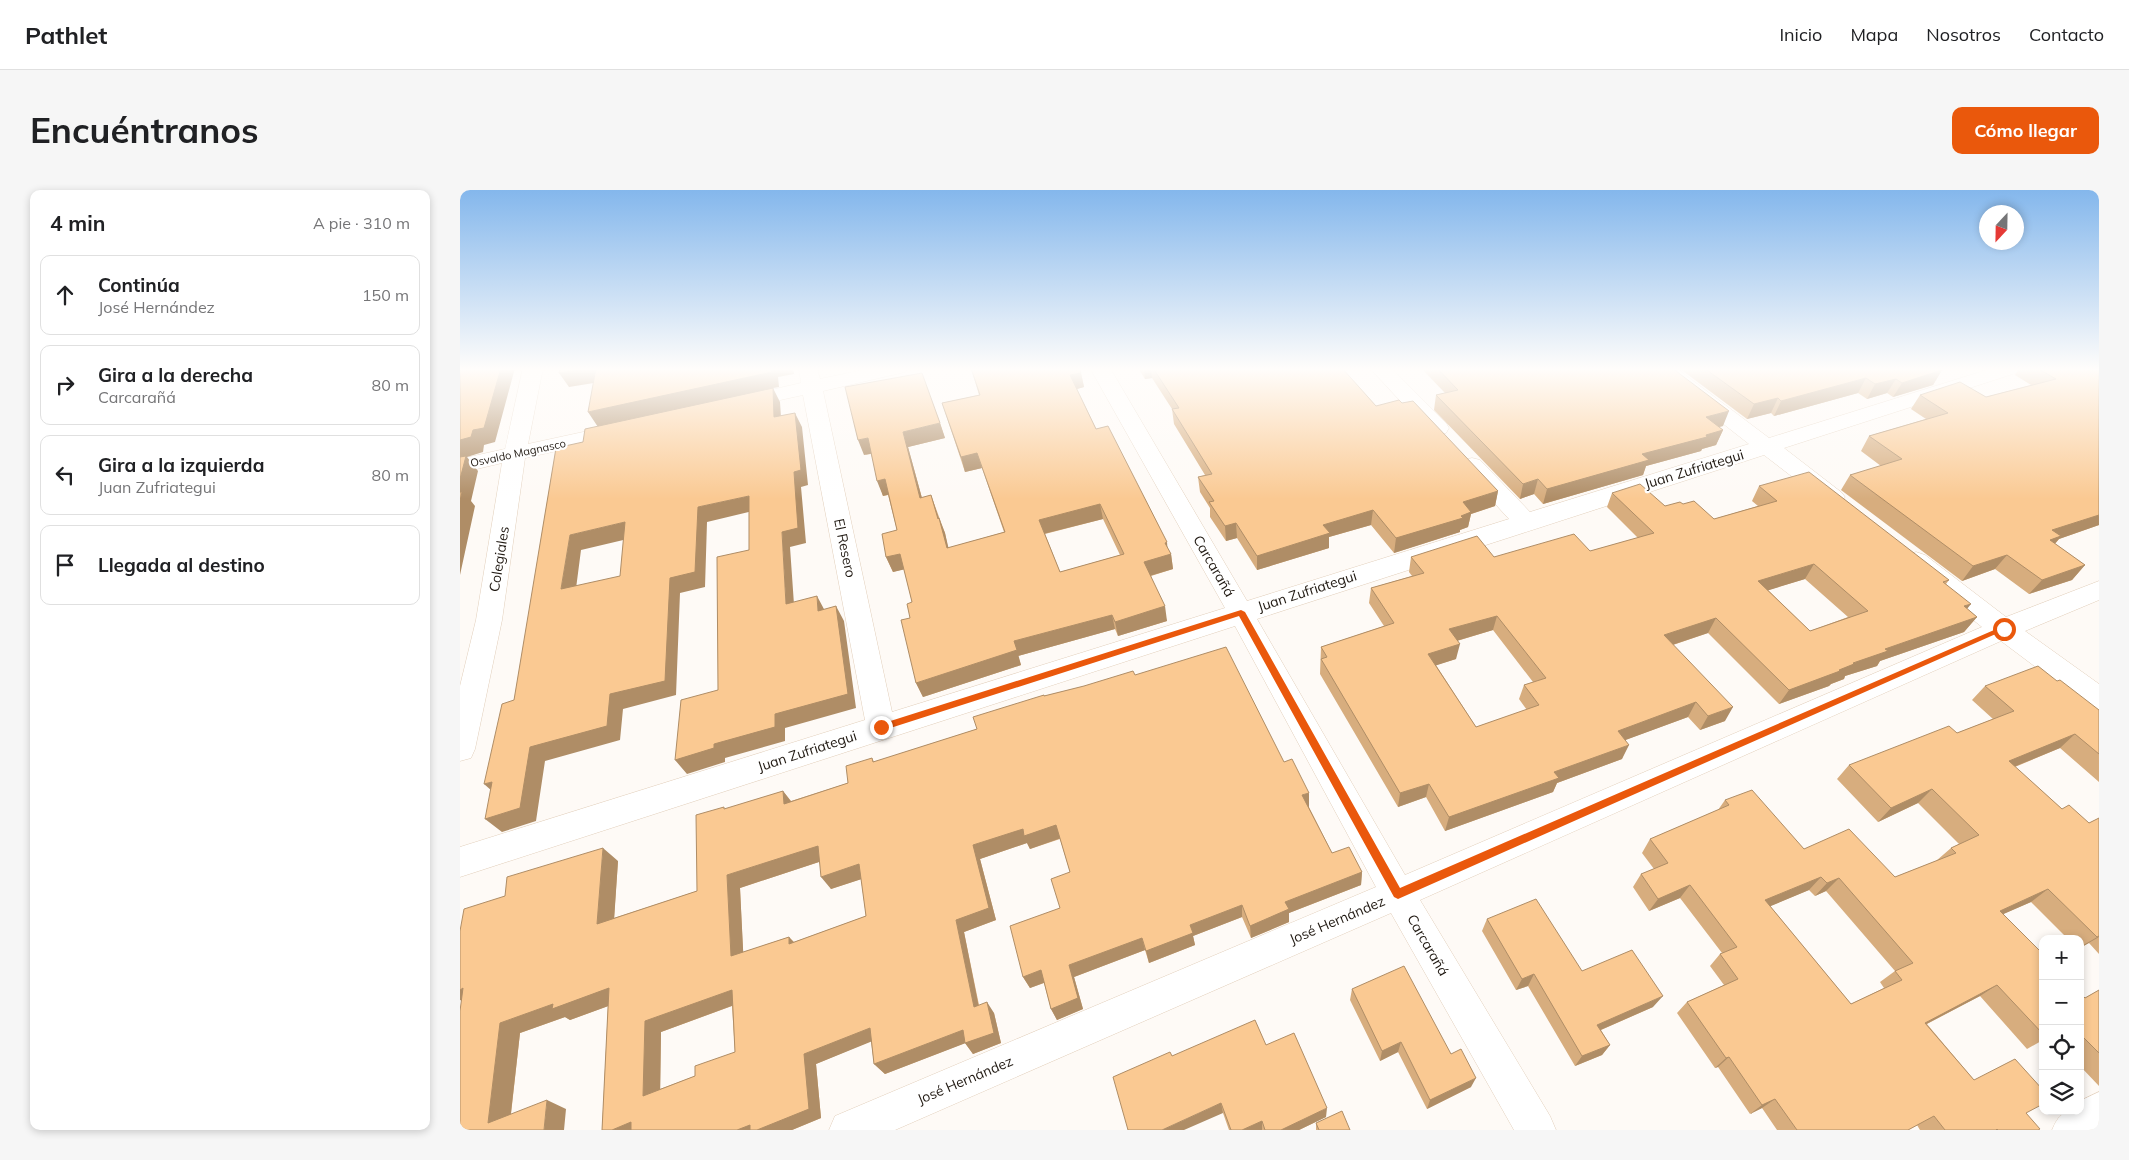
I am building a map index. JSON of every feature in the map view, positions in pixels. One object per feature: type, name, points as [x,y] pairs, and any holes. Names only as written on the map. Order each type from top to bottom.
[{"type":"street","name":"Colegiales","points":[[460,749],[489,620],[515,454],[524,412]]},
{"type":"street","name":"El Resero","points":[[817,412],[881,727]]},
{"type":"street","name":"Carcarañá","points":[[1125,412],[1241,612],[1398,894],[1536,1130]]},
{"type":"street","points":[[1422,412],[1526,522]]},
{"type":"street","points":[[1722,412],[1854,513]]},
{"type":"street","name":"Juan Zufriategui","points":[[460,862],[1872,412]]},
{"type":"street","name":"Osvaldo Magnasco","points":[[460,466],[640,426]]},
{"type":"street","points":[[1901,550],[2099,699]]},
{"type":"street","name":"José Hernández","points":[[850,1130],[1398,894],[2004,629],[2099,590]]},
{"type":"street","points":[[2072,1130],[2099,1112]]},
{"type":"building","points":[[460,412],[489,412],[484,428],[473,430],[471,437],[460,440]]},
{"type":"building","points":[[664,412],[774,412],[774,417],[795,413],[801,470],[794,472],[798,528],[782,532],[786,604],[817,596],[818,611],[836,606],[848,694],[775,714],[775,727],[714,744],[714,748],[675,760],[681,700],[718,690],[717,557],[749,550],[749,496],[698,507],[695,572],[670,578],[665,681],[610,694],[607,726],[530,747],[520,808],[485,819],[492,782],[484,784],[502,704],[514,700],[556,448],[583,442],[585,429]],"holes":[[[625,522],[620,576],[561,589],[570,535]]]},
{"type":"building","points":[[851,412],[936,412],[940,423],[903,432],[920,498],[931,495],[947,548],[1005,532],[977,453],[961,457],[945,412],[1088,412],[1096,429],[1108,426],[1167,542],[1165,543],[1171,554],[1144,562],[1165,606],[1115,622],[1112,615],[1014,641],[1017,650],[916,683],[901,620],[910,618],[907,604],[912,602],[900,554],[886,557],[882,534],[897,530],[885,479],[877,481],[868,438],[858,440]],"holes":[[[1100,504],[1124,554],[1060,572],[1039,520]]]},
{"type":"building","points":[[1174,412],[1423,412],[1498,491],[1463,502],[1471,512],[1461,516],[1463,518],[1396,538],[1373,510],[1323,525],[1330,533],[1257,556],[1236,523],[1225,526],[1209,502],[1214,501],[1198,477],[1212,474]]},
{"type":"building","points":[[1452,412],[1726,412],[1706,417],[1723,430],[1706,435],[1707,437],[1642,454],[1649,460],[1547,489],[1538,479],[1523,484]]},
{"type":"building","points":[[1946,412],[2099,412],[2099,515],[2052,530],[2061,536],[2050,540],[2085,565],[2042,580],[2007,555],[1973,566],[1850,475],[1902,459],[1869,436],[1948,413]]},
{"type":"building","points":[[466,456],[460,479],[460,457]]},
{"type":"building","points":[[1809,472],[1949,580],[1943,582],[1971,604],[1964,606],[1977,617],[1885,649],[1888,651],[1853,663],[1840,671],[1789,690],[1716,618],[1664,635],[1733,707],[1708,716],[1696,702],[1618,731],[1629,745],[1554,772],[1559,778],[1449,817],[1429,784],[1400,793],[1321,659],[1327,657],[1321,647],[1394,623],[1371,588],[1424,573],[1411,557],[1477,536],[1494,557],[1574,534],[1590,551],[1654,533],[1612,493],[1640,484],[1665,506],[1694,501],[1714,519],[1777,501],[1759,486]],"holes":[[[1814,564],[1868,611],[1810,631],[1758,581]],[[1497,616],[1546,678],[1524,685],[1539,705],[1476,727],[1428,654],[1460,644],[1449,629]]]},
{"type":"building","points":[[1226,647],[1284,762],[1292,759],[1309,793],[1302,795],[1332,853],[1349,847],[1362,872],[1285,902],[1289,909],[1250,926],[1242,905],[1190,925],[1193,933],[1146,951],[1142,938],[1069,965],[1078,998],[1051,1009],[1041,970],[1023,977],[1010,926],[1060,908],[1051,879],[1070,872],[1056,825],[1024,836],[1023,829],[973,845],[989,908],[956,920],[974,1007],[987,1002],[994,1033],[965,1043],[963,1030],[874,1064],[870,1028],[804,1054],[809,1109],[757,1130],[750,1130],[750,1125],[737,1130],[631,1130],[631,1122],[612,1130],[602,1130],[609,988],[552,1009],[553,1004],[500,1023],[488,1123],[547,1100],[544,1130],[460,1130],[460,1011],[463,988],[460,990],[460,931],[464,909],[505,896],[507,877],[603,848],[597,924],[697,891],[696,815],[724,807],[724,809],[783,791],[784,804],[848,783],[846,766],[872,758],[873,762],[977,729],[973,717],[1044,695],[1084,686],[1133,671],[1135,675]],"holes":[[[818,846],[821,877],[859,864],[866,916],[789,944],[789,937],[731,956],[727,875]],[[732,990],[735,1052],[695,1066],[695,1076],[643,1096],[645,1021]]]},
{"type":"building","points":[[2038,666],[2057,681],[2060,680],[2099,710],[2099,754],[2075,734],[2009,761],[2062,809],[2069,805],[2089,823],[2099,818],[2099,936],[2097,937],[2048,889],[2000,911],[2039,950],[2039,1030],[1997,985],[1925,1023],[1974,1080],[2015,1059],[2039,1086],[2039,1106],[2026,1113],[2040,1129],[1945,1130],[1934,1116],[1908,1130],[1797,1130],[1775,1099],[1762,1105],[1729,1057],[1726,1058],[1687,1002],[1738,979],[1720,954],[1737,947],[1690,885],[1658,899],[1641,874],[1668,863],[1650,839],[1729,805],[1725,800],[1752,790],[1804,849],[1849,829],[1895,877],[1956,853],[1951,848],[1979,835],[1932,789],[1891,808],[1849,765],[1949,726],[1957,733],[2014,711],[1985,686]],"holes":[[[1821,877],[1827,883],[1839,878],[1913,963],[1895,971],[1902,980],[1851,1004],[1765,900]]]},
{"type":"building","points":[[1536,899],[1582,971],[1632,950],[1663,996],[1597,1025],[1610,1045],[1582,1056],[1534,974],[1522,979],[1487,919]]},
{"type":"building","points":[[1404,966],[1451,1054],[1461,1049],[1476,1078],[1430,1100],[1401,1042],[1382,1051],[1352,989]]},
{"type":"building","points":[[2099,990],[2099,1053],[2084,1038],[2085,998]]},
{"type":"building","points":[[1255,1020],[1266,1045],[1294,1033],[1327,1108],[1281,1130],[1265,1130],[1262,1121],[1242,1130],[1231,1130],[1221,1103],[1162,1130],[1128,1130],[1113,1077],[1170,1052],[1172,1056]]},
{"type":"building","points":[[1342,1111],[1350,1130],[1319,1130],[1316,1123]]},
{"type":"route","points":[[881,727],[1241,612],[1398,894],[2004,629]]}]
